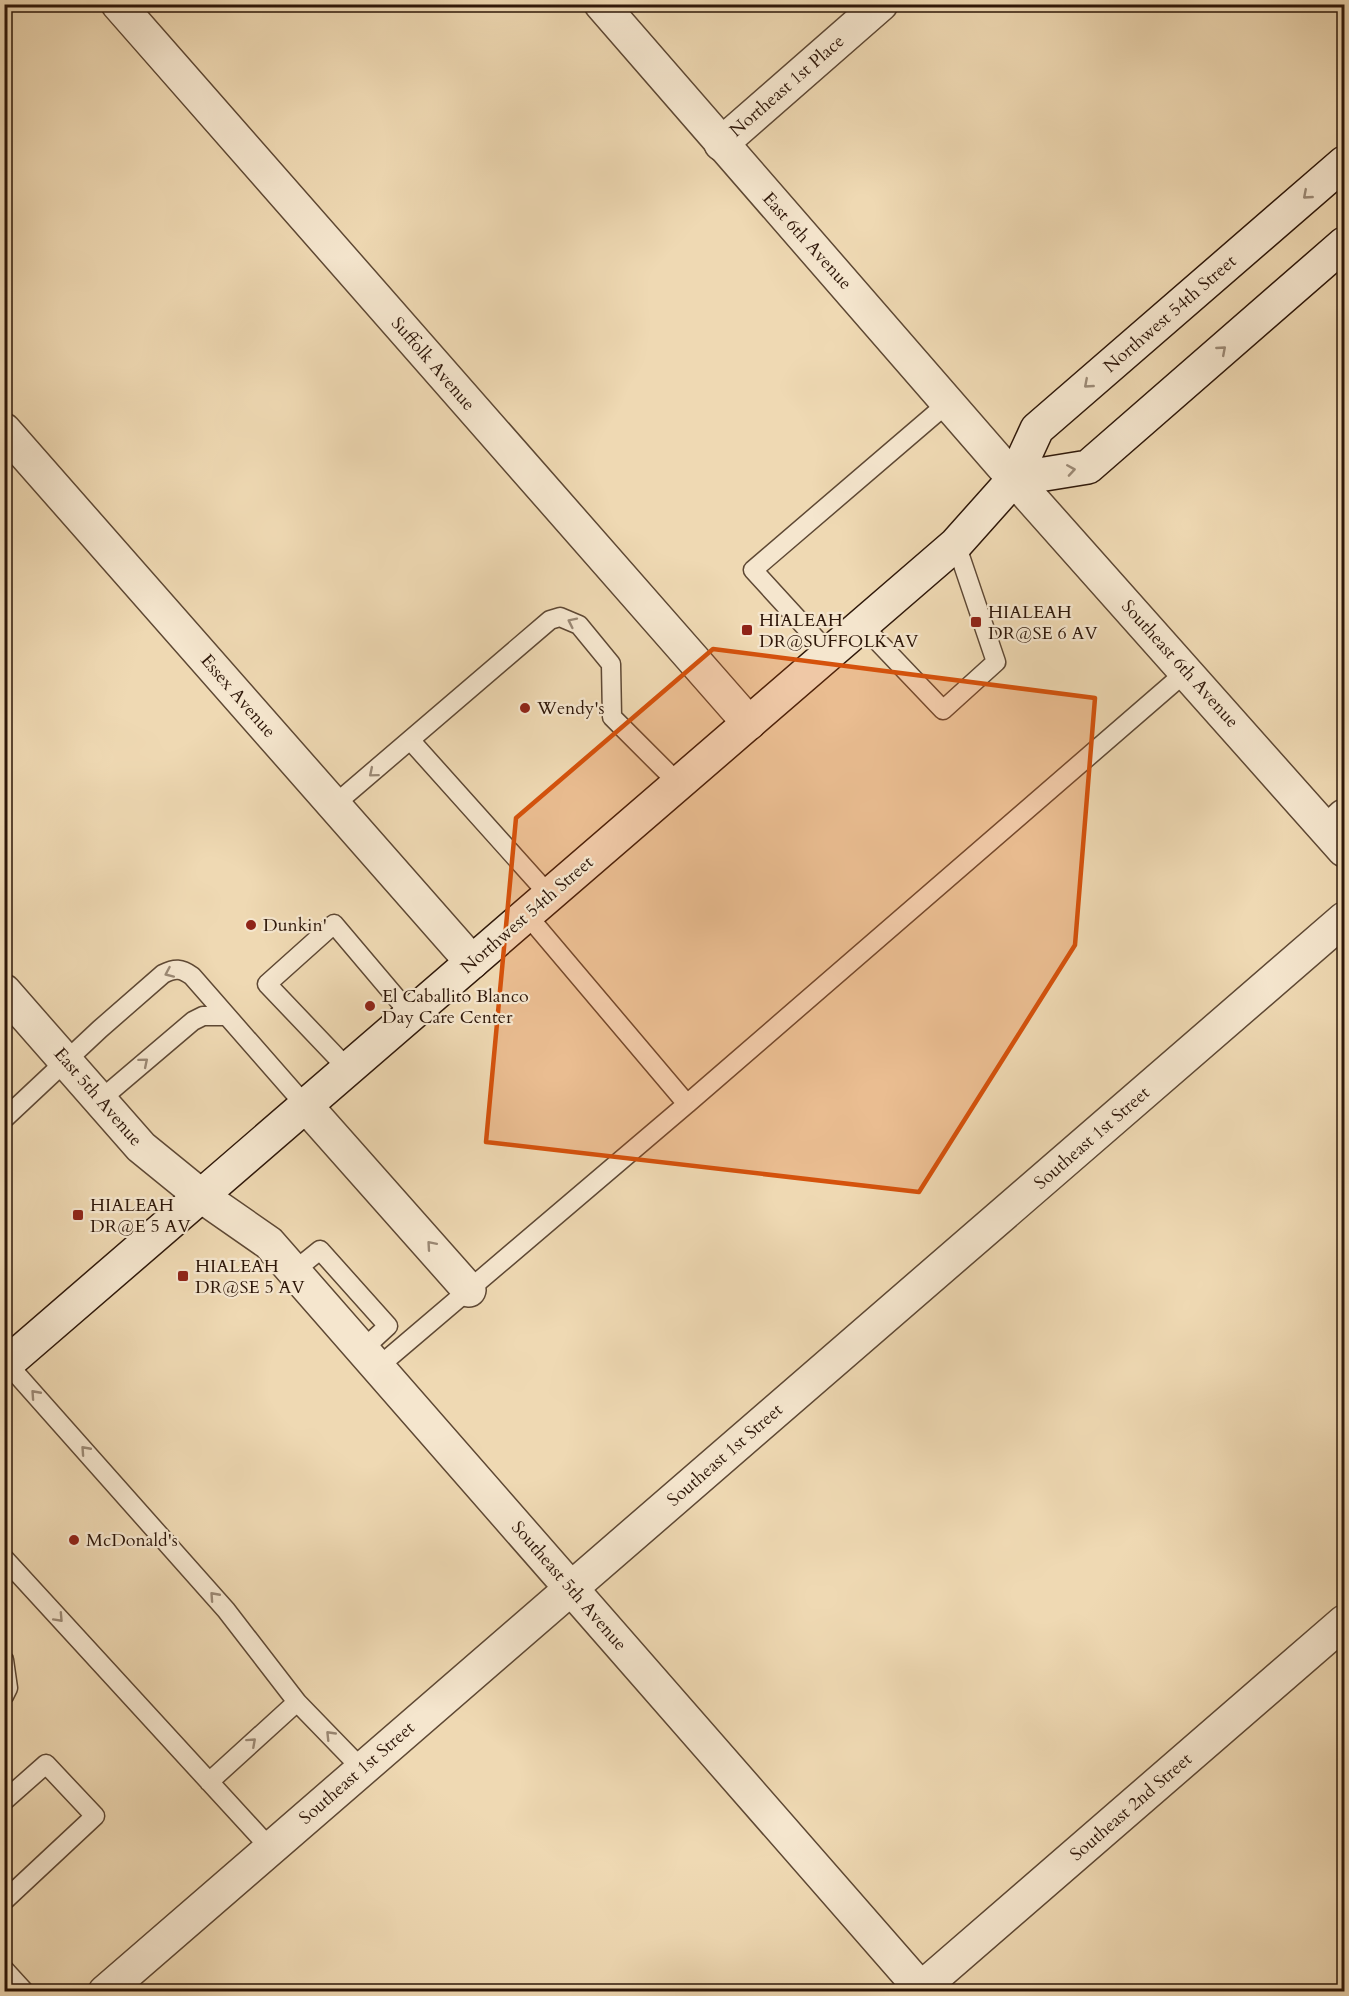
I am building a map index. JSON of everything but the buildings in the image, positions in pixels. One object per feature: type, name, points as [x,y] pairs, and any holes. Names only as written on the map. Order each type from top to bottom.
[{"type":"street","name":"Suffolk Avenue","points":[[118,4],[749,723]]},
{"type":"street","name":"East 6th Avenue","points":[[601,4],[1014,478]]},
{"type":"street","name":"Northeast 1st Place","points":[[721,144],[881,4]]},
{"type":"street","name":"Northwest 54th Street","points":[[6,1363],[956,543],[1014,478],[1037,429],[1344,163]]},
{"type":"street","points":[[1014,478],[1088,467],[1344,244]]},
{"type":"street","name":"Essex Avenue","points":[[4,430],[472,962]]},
{"type":"street","name":"Southeast 6th Avenue","points":[[1014,478],[1187,671],[1339,832]]},
{"type":"street","name":"Southeast 1st Street","points":[[105,1992],[1344,920]]},
{"type":"street","name":"East 5th Avenue","points":[[4,991],[141,1147],[200,1195]]},
{"type":"street","points":[[305,1105],[469,1290]]},
{"type":"street","name":"Southeast 5th Avenue","points":[[200,1195],[269,1243],[921,1990]]},
{"type":"street","name":"Southeast 2nd Street","points":[[921,1990],[1344,1622]]},
{"type":"lane","points":[[829,653],[753,570],[949,402]]},
{"type":"lane","points":[[862,625],[943,710],[996,662],[956,543]]},
{"type":"lane","points":[[334,805],[550,620],[560,617],[579,625],[612,664],[612,717],[679,784]]},
{"type":"lane","points":[[370,1359],[469,1290],[1187,671]]},
{"type":"lane","points":[[411,741],[687,1104]]},
{"type":"lane","points":[[348,1069],[267,984],[334,924],[411,1015]]},
{"type":"lane","points":[[4,1119],[118,1013],[163,974],[173,969],[183,969],[192,976],[305,1105]]},
{"type":"lane","points":[[100,1100],[193,1021],[203,1016],[227,1016]]},
{"type":"lane","points":[[6,1363],[226,1610],[297,1702],[362,1769]]},
{"type":"lane","points":[[4,1558],[270,1848]]},
{"type":"lane","points":[[4,1660],[8,1688],[4,1696]]},
{"type":"lane","points":[[209,1782],[297,1702]]},
{"type":"lane","points":[[4,1801],[46,1764],[95,1816],[4,1901]]},
{"type":"lane","points":[[4,1969],[25,1992]]},
{"type":"highlighted area","points":[[713,649],[1095,698],[1075,945],[919,1192],[486,1142],[516,818]]},
{"type":"place","name":"HIALEAH DR@SE 6 AV","points":[[976,622]]},
{"type":"place","name":"HIALEAH DR@SUFFOLK AV","points":[[747,630]]},
{"type":"place","name":"Wendy's","points":[[525,708]]},
{"type":"place","name":"Dunkin'","points":[[251,925]]},
{"type":"place","name":"El Caballito Blanco Day Care Center","points":[[370,1006]]},
{"type":"place","name":"HIALEAH DR@E 5 AV","points":[[78,1215]]},
{"type":"place","name":"HIALEAH DR@SE 5 AV","points":[[183,1276]]},
{"type":"place","name":"McDonald's","points":[[74,1540]]}]
